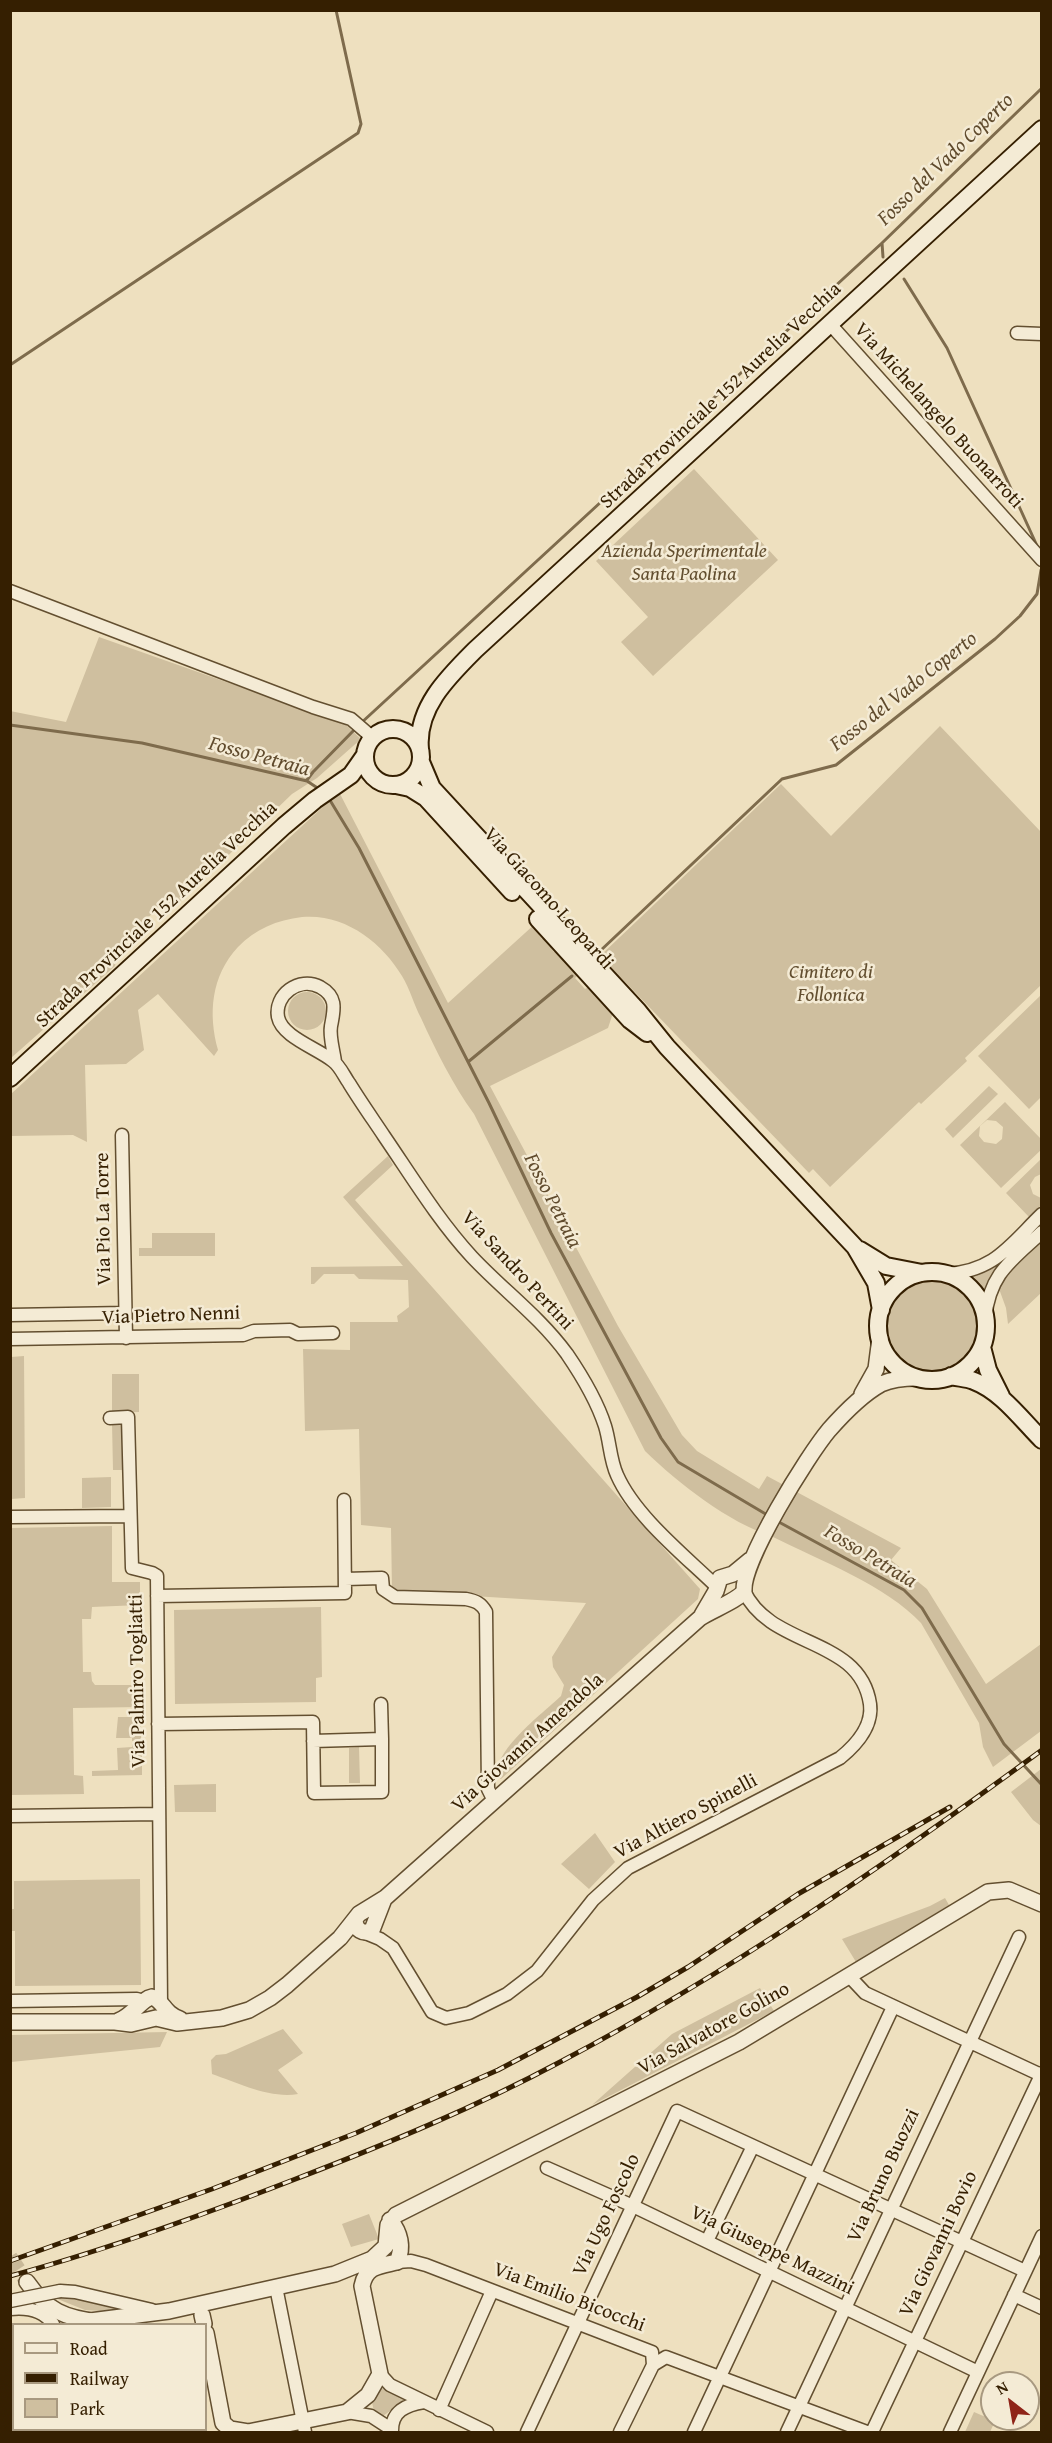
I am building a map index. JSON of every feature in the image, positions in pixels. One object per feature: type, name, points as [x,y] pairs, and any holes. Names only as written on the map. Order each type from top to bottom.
[{"type":"main road","name":"Strada Provinciale 152 Aurelia Vecchia","points":[[10,1078],[305,808],[353,772],[376,733],[410,719],[434,698],[480,645],[1041,129]]},
{"type":"main road","name":"Strada Provinciale 152 Aurelia Vecchia","points":[[420,755],[421,725],[434,698]]},
{"type":"main road","points":[[365,755],[370,773],[387,783],[410,780],[417,772],[420,755],[408,733],[394,729],[376,733]]},
{"type":"main road","name":"Via Giacomo Leopardi","points":[[420,755],[432,788],[638,1011],[667,1047],[855,1246],[876,1283],[881,1310],[880,1338]]},
{"type":"main road","name":"Strada Provinciale 152 Aurelia Vecchia","points":[[334,786],[351,782],[387,783]]},
{"type":"main road","name":"Via Giacomo Leopardi","points":[[387,783],[410,788],[426,798],[630,1020],[667,1047]]},
{"type":"main road","name":"Via Giacomo Leopardi","points":[[855,1246],[886,1266],[923,1273],[945,1274],[960,1280],[972,1290],[981,1303],[986,1318]]},
{"type":"main road","name":"Via Giacomo Leopardi","points":[[881,1310],[888,1296],[897,1286],[909,1277],[923,1273]]},
{"type":"main road","points":[[880,1338],[892,1361],[904,1371],[917,1378],[938,1379],[951,1376],[969,1364],[982,1347],[986,1318]]},
{"type":"main road","points":[[982,1347],[988,1370],[1004,1401]]},
{"type":"main road","points":[[951,1376],[974,1381],[1004,1401],[1041,1440]]},
{"type":"street","name":"Via Michelangelo Buonarroti","points":[[830,324],[1041,560]]},
{"type":"street","points":[[1017,333],[1041,334]]},
{"type":"street","points":[[10,591],[351,719],[376,733]]},
{"type":"street","name":"Via Sandro Pertini","points":[[335,1062],[331,1027],[335,1009],[332,1001],[320,987],[312,984],[294,987],[281,999],[278,1017],[281,1026],[294,1038],[335,1062],[418,1188],[450,1230],[474,1258],[536,1316],[565,1352],[599,1411],[614,1468],[625,1489],[658,1530],[696,1569],[729,1584]]},
{"type":"street","name":"Via Pio La Torre","points":[[122,1136],[126,1338]]},
{"type":"street","points":[[945,1274],[975,1270],[987,1264],[1041,1214]]},
{"type":"street","points":[[986,1318],[988,1298],[997,1277],[1041,1232]]},
{"type":"street","name":"Via Pietro Nenni","points":[[10,1315],[125,1313]]},
{"type":"street","name":"Via Pietro Nenni","points":[[10,1340],[243,1335],[254,1331],[281,1330],[290,1330],[298,1334],[333,1333]]},
{"type":"street","name":"Via Giovanni Amendola","points":[[858,1401],[876,1369],[880,1338]]},
{"type":"street","name":"Via Giovanni Amendola","points":[[10,2001],[136,1999],[185,2021],[222,2018],[255,2007],[287,1985],[340,1938],[360,1924],[384,1899],[700,1618],[752,1558],[821,1440],[858,1401],[885,1382],[917,1378]]},
{"type":"street","name":"Via Palmiro Togliatti","points":[[110,1418],[128,1417],[132,1568],[157,1576],[160,1981],[151,2007]]},
{"type":"street","points":[[157,1596],[345,1593],[344,1500]]},
{"type":"street","points":[[10,1517],[129,1516]]},
{"type":"street","points":[[345,1579],[382,1578],[382,1589],[395,1597],[466,1599],[476,1601],[483,1607],[486,1612],[488,1789],[494,1801]]},
{"type":"street","name":"Via Giovanni Amendola","points":[[700,1618],[728,1602],[739,1599],[729,1584]]},
{"type":"street","name":"Via Altiero Spinelli","points":[[360,1924],[393,1948],[432,2012],[446,2018],[469,2013],[507,1994],[537,1971],[593,1900],[628,1868],[848,1752],[861,1737],[870,1718],[868,1690],[861,1676],[847,1662],[775,1626],[754,1610],[729,1584]]},
{"type":"street","points":[[158,1724],[313,1722],[314,1793],[382,1792],[381,1704]]},
{"type":"street","points":[[313,1741],[382,1739]]},
{"type":"street","points":[[10,1816],[159,1814]]},
{"type":"street","name":"Via Salvatore Golino","points":[[396,2220],[739,2042],[988,1892],[1009,1890],[1041,1904]]},
{"type":"street","name":"Via Giovanni Amendola","points":[[360,1924],[372,1930],[384,1899]]},
{"type":"street","name":"Via Bruno Buozzi","points":[[787,2433],[789,2403],[844,2307],[1019,1937]]},
{"type":"street","points":[[850,1977],[861,1991],[968,2043],[1041,2074]]},
{"type":"street","points":[[10,2022],[115,2022],[151,2007]]},
{"type":"street","points":[[694,2433],[893,2007]]},
{"type":"street","name":"Via Giovanni Bovio","points":[[872,2433],[1041,2074]]},
{"type":"street","name":"Via Ugo Foscolo","points":[[526,2433],[677,2112],[753,2146]]},
{"type":"street","points":[[707,2241],[753,2146],[1025,2271]]},
{"type":"street","name":"Via Giuseppe Mazzini","points":[[547,2168],[707,2241],[978,2372]]},
{"type":"street","points":[[128,2323],[169,2311],[335,2274],[372,2259],[385,2248],[396,2220]]},
{"type":"street","points":[[396,2220],[401,2251],[397,2262]]},
{"type":"street","points":[[950,2433],[1040,2243]]},
{"type":"street","points":[[385,2248],[389,2258],[397,2262]]},
{"type":"street","name":"Via Emilio Bicocchi","points":[[397,2262],[411,2261],[426,2265],[652,2352],[653,2365],[666,2357],[867,2433]]},
{"type":"street","points":[[362,2286],[368,2271],[397,2262]]},
{"type":"street","points":[[335,2274],[354,2277],[362,2286],[380,2374],[390,2385],[487,2433]]},
{"type":"street","points":[[27,2282],[39,2300],[49,2308],[67,2316],[113,2323]]},
{"type":"street","points":[[276,2287],[304,2427]]},
{"type":"street","points":[[10,2301],[60,2291],[81,2293],[141,2309],[169,2311]]},
{"type":"street","points":[[440,2410],[492,2291]]},
{"type":"street","points":[[1014,2295],[1041,2308]]},
{"type":"street","points":[[203,2320],[205,2307],[217,2300]]},
{"type":"street","points":[[187,2307],[196,2310],[203,2320]]},
{"type":"street","points":[[10,2309],[30,2309],[40,2313],[50,2323]]},
{"type":"street","points":[[90,2321],[169,2311]]},
{"type":"street","points":[[207,2339],[221,2428],[248,2433],[304,2427],[346,2412],[368,2395],[380,2374]]},
{"type":"street","points":[[620,2433],[653,2365]]},
{"type":"street","points":[[346,2412],[371,2416],[392,2431],[396,2414],[402,2408],[408,2404],[424,2402]]},
{"type":"green space","name":"Azienda Sperimentale Santa Paolina","points":[[694,469],[778,560],[653,676],[621,642],[648,617],[596,561]]},
{"type":"green space","points":[[99,637],[345,724],[361,739],[317,778],[292,794],[182,900],[159,907],[119,946],[115,966],[11,1058],[10,711],[66,722]]},
{"type":"green space","name":"Cimitero di Follonica","points":[[940,726],[1041,832],[1041,985],[965,1058],[967,1061],[921,1104],[919,1102],[830,1187],[813,1169],[809,1173],[600,956],[781,784],[831,836]]},
{"type":"green space","points":[[339,792],[448,1003],[536,923],[543,931],[539,935],[542,939],[548,936],[555,944],[551,948],[554,952],[559,949],[570,961],[566,964],[578,975],[575,978],[585,989],[589,987],[613,1013],[608,1028],[490,1086],[618,1326],[682,1435],[697,1451],[759,1489],[767,1476],[901,1548],[891,1560],[927,1589],[986,1684],[1041,1644],[1041,1731],[993,1767],[983,1747],[979,1723],[921,1623],[907,1610],[890,1597],[852,1575],[722,1512],[689,1489],[645,1451],[474,1114],[439,1055],[405,981],[384,952],[360,932],[333,920],[318,917],[284,920],[259,930],[238,947],[229,958],[217,983],[213,1023],[218,1050],[214,1056],[158,994],[138,1010],[144,1050],[126,1064],[85,1065],[87,1142],[73,1135],[11,1136],[11,1094]]},
{"type":"green space","points":[[307,992],[320,998],[326,1011],[320,1024],[307,1030],[294,1024],[288,1011],[294,998]]},
{"type":"green space","points":[[1041,995],[1041,1097],[1029,1109],[978,1056]]},
{"type":"green space","points":[[989,1086],[998,1094],[953,1138],[945,1129]]},
{"type":"green space","points":[[1005,1102],[1041,1139],[1042,1149],[1001,1188],[960,1145]],"holes":[[[987,1120],[996,1121],[1003,1127],[1002,1139],[996,1144],[984,1142],[979,1136],[980,1126]]]},
{"type":"green space","points":[[388,1156],[393,1165],[355,1200],[700,1589],[698,1599],[501,1779],[497,1778],[502,1756],[520,1734],[561,1696],[564,1685],[553,1667],[552,1657],[586,1603],[392,1591],[391,1528],[361,1525],[359,1429],[305,1431],[303,1349],[350,1350],[350,1322],[398,1322],[397,1316],[409,1307],[408,1280],[359,1279],[354,1274],[324,1274],[314,1284],[311,1284],[311,1267],[403,1266],[343,1197]]},
{"type":"green space","points":[[1041,1159],[1041,1174],[1035,1177],[1030,1185],[1033,1194],[1041,1198],[1041,1205],[1029,1217],[1006,1193]]},
{"type":"green space","points":[[1041,1220],[1041,1227],[984,1297],[966,1277],[998,1261]]},
{"type":"green space","points":[[152,1233],[215,1233],[215,1256],[139,1256],[139,1248],[152,1248]]},
{"type":"green space","points":[[1041,1239],[1041,1293],[1008,1324],[1006,1308],[998,1286],[1002,1278]]},
{"type":"green space","points":[[933,1279],[950,1283],[965,1293],[975,1308],[979,1325],[975,1342],[965,1357],[950,1367],[933,1371],[916,1367],[901,1357],[891,1342],[887,1325],[891,1308],[901,1293],[916,1283]]},
{"type":"green space","points":[[24,1356],[25,1498],[11,1499],[11,1357]]},
{"type":"green space","points":[[112,1374],[139,1374],[139,1412],[112,1413]]},
{"type":"green space","points":[[112,1423],[123,1423],[123,1470],[113,1470]]},
{"type":"green space","points":[[111,1477],[111,1507],[82,1508],[82,1478]]},
{"type":"green space","points":[[112,1526],[112,1582],[140,1582],[140,1605],[92,1607],[91,1619],[82,1619],[83,1672],[91,1672],[95,1685],[141,1685],[141,1707],[73,1708],[74,1775],[83,1776],[84,1794],[11,1795],[11,1528]]},
{"type":"green space","points":[[321,1607],[322,1677],[316,1678],[316,1702],[175,1704],[174,1610]]},
{"type":"green space","points":[[118,1717],[141,1717],[141,1741],[132,1741],[132,1738],[116,1738]]},
{"type":"green space","points":[[132,1744],[142,1744],[142,1775],[92,1776],[92,1771],[118,1770],[117,1748],[132,1747]]},
{"type":"green space","points":[[359,1747],[360,1783],[349,1783],[349,1748]]},
{"type":"green space","points":[[1041,1769],[1041,1826],[1033,1820],[1011,1792]]},
{"type":"green space","points":[[216,1784],[216,1812],[175,1812],[174,1785]]},
{"type":"green space","points":[[595,1833],[615,1862],[589,1889],[561,1864]]},
{"type":"green space","points":[[140,1879],[141,1985],[15,1986],[15,1931],[10,1931],[11,1909],[14,1909],[14,1881]]},
{"type":"green space","points":[[945,1898],[949,1905],[856,1962],[842,1939],[930,1906]]},
{"type":"green space","points":[[760,1988],[774,2011],[592,2105],[672,2034]]},
{"type":"green space","points":[[283,2029],[303,2053],[278,2070],[298,2094],[266,2092],[212,2074],[211,2060],[216,2055],[226,2054]]},
{"type":"green space","points":[[167,2032],[160,2047],[11,2062],[11,2035]]},
{"type":"green space","points":[[369,2214],[379,2239],[351,2247],[342,2224]]},
{"type":"green space","points":[[65,2295],[114,2305],[115,2312],[85,2310],[55,2298]]},
{"type":"green space","points":[[384,2388],[407,2399],[383,2416],[374,2412],[372,2402],[380,2389]]},
{"type":"green space","points":[[974,2412],[980,2415],[980,2431],[990,2431],[990,2432],[965,2432]]},
{"type":"waterway","points":[[10,365],[358,133],[361,124],[336,10]]},
{"type":"waterway","name":"Fosso del Vado Coperto","points":[[883,257],[882,243],[1042,88]]},
{"type":"waterway","points":[[360,724],[882,243]]},
{"type":"waterway","name":"Fosso del Vado Coperto","points":[[904,279],[947,348],[1038,548]]},
{"type":"waterway","name":"Fosso del Vado Coperto","points":[[599,952],[782,779],[836,765],[995,639],[1020,616],[1037,594],[1041,570]]},
{"type":"waterway","name":"Fosso Petraia","points":[[10,725],[142,743],[307,781],[319,789]]},
{"type":"waterway","points":[[307,780],[356,728]]},
{"type":"waterway","name":"Fosso Petraia","points":[[328,797],[359,848],[489,1103],[551,1233],[661,1438],[678,1462],[769,1516]]},
{"type":"waterway","name":"Fosso del Vado Coperto","points":[[468,1062],[572,976]]},
{"type":"waterway","name":"Fosso Petraia","points":[[777,1521],[904,1590],[922,1608],[1004,1744],[1042,1785]]},
{"type":"tunnel","points":[[10,2257],[27,2282]]},
{"type":"railway","points":[[10,2276],[117,2244],[327,2167],[462,2110],[528,2079],[685,1992],[807,1915],[1042,1750]]},
{"type":"railway","points":[[10,2261],[212,2189],[356,2133],[498,2070],[637,1997],[688,1967],[798,1894],[950,1807]]}]
